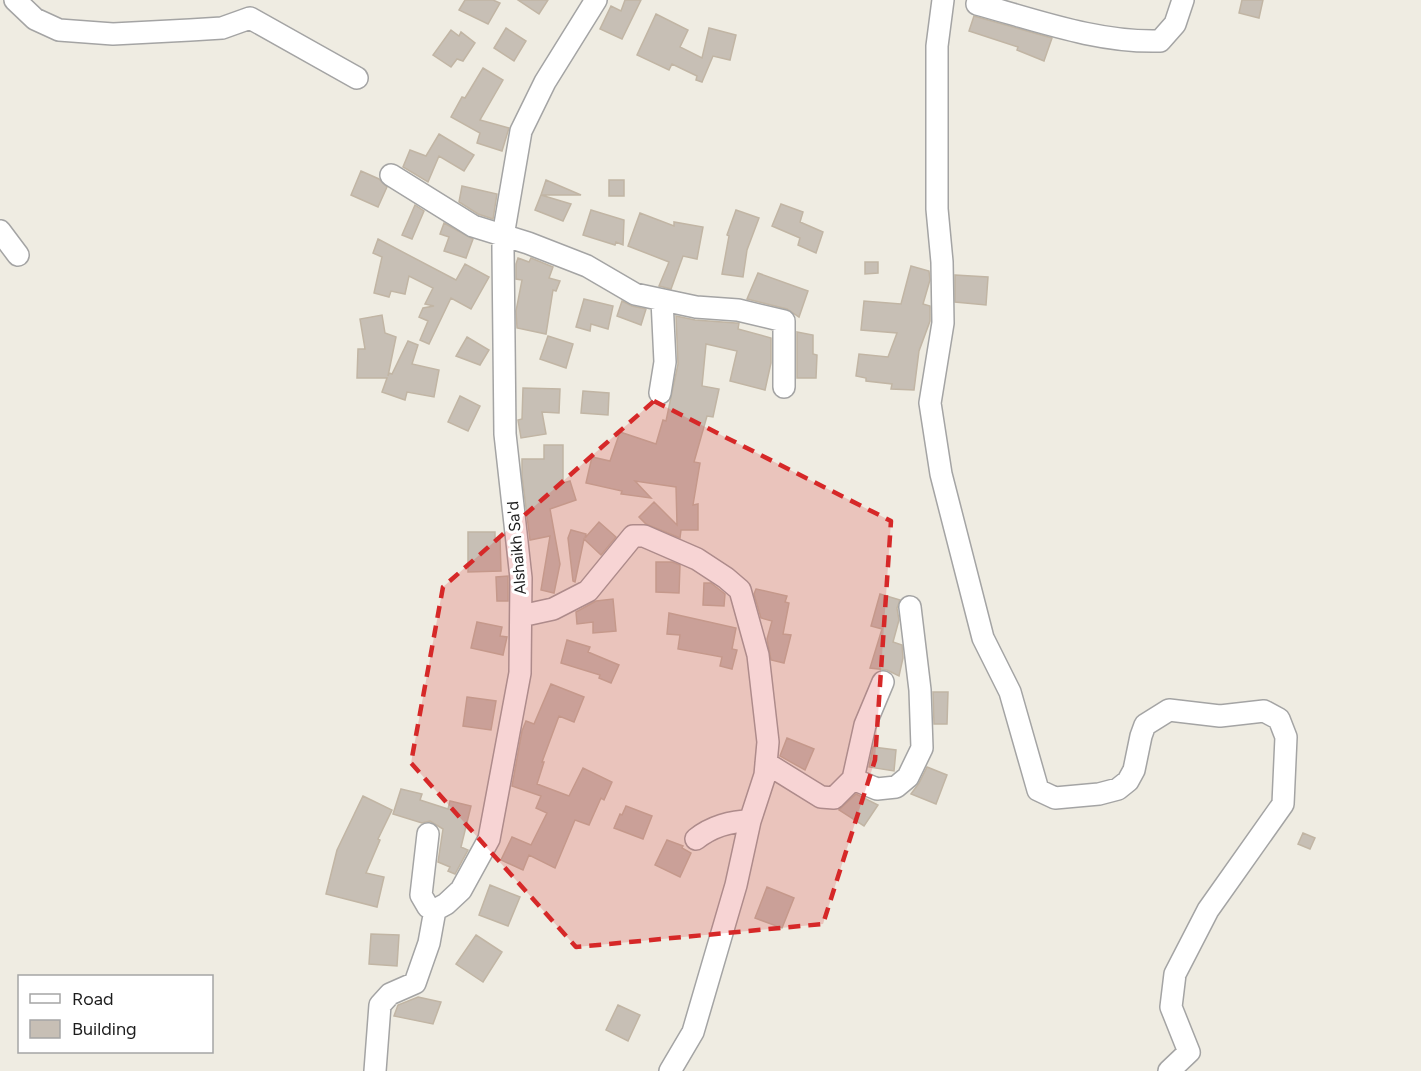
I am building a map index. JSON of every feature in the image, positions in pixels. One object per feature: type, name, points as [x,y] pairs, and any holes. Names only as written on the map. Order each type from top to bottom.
[{"type":"street","points":[[15,0],[34,19],[59,30],[113,34],[222,28],[250,18],[357,78]]},
{"type":"street","name":"Alshaikh Sa'd","points":[[435,910],[446,904],[461,890],[489,839],[520,673],[521,578],[505,434],[503,236],[521,131],[545,82],[596,0]]},
{"type":"street","points":[[943,0],[937,46],[937,209],[944,323],[930,403],[941,474],[982,638],[1010,692],[1038,790],[1055,798],[1099,794],[1118,789],[1128,781],[1134,770],[1145,725],[1168,710],[1220,716],[1264,711],[1279,719],[1286,737],[1283,804],[1208,910],[1175,974],[1171,1007],[1189,1052],[1169,1071]]},
{"type":"street","points":[[977,4],[1078,31],[1135,42],[1160,41],[1174,24],[1183,0]]},
{"type":"street","points":[[391,174],[473,226],[587,266],[635,294],[696,307],[738,310],[784,321],[784,387]]},
{"type":"street","points":[[0,231],[18,255]]},
{"type":"street","points":[[660,393],[665,362],[662,300]]},
{"type":"street","points":[[521,616],[553,609],[588,591],[633,536],[644,536],[697,560],[726,578],[740,590],[758,655],[768,742],[765,775],[750,820],[736,885],[693,1032],[670,1071]]},
{"type":"street","points":[[853,779],[877,789],[896,786],[908,777],[922,748],[920,690],[910,608]]},
{"type":"street","points":[[766,763],[821,797],[834,798],[853,779],[865,725],[883,682]]},
{"type":"street","points":[[696,839],[707,830],[750,820]]},
{"type":"street","points":[[375,1071],[380,1005],[390,994],[415,983],[429,943],[435,910],[428,907],[421,895],[428,834]]},
{"type":"highlighted area","points":[[654,401],[891,521],[875,760],[823,924],[576,947],[411,763],[443,587]]},
{"type":"building","points":[[465,0],[493,0],[500,3],[488,24],[459,10]]},
{"type":"building","points":[[518,0],[548,0],[539,14]]},
{"type":"building","points":[[625,0],[641,0],[622,39],[600,29],[611,6],[621,11]]},
{"type":"building","points":[[1242,0],[1263,0],[1259,18],[1239,13]]},
{"type":"building","points":[[656,14],[688,30],[680,47],[702,58],[709,28],[736,35],[730,60],[713,56],[702,82],[696,80],[697,76],[672,64],[669,70],[637,55]]},
{"type":"building","points":[[974,16],[1052,38],[1044,61],[1017,50],[1018,47],[969,31]]},
{"type":"building","points":[[506,28],[526,41],[514,61],[494,48]]},
{"type":"building","points":[[451,30],[459,36],[461,32],[475,43],[463,61],[457,59],[451,67],[433,55]]},
{"type":"building","points":[[483,68],[503,80],[480,120],[509,128],[502,151],[477,143],[480,133],[451,117]]},
{"type":"building","points":[[439,134],[474,155],[464,171],[439,156],[428,182],[403,167],[410,150],[426,156]]},
{"type":"building","points":[[361,171],[379,179],[387,187],[378,207],[351,195]]},
{"type":"building","points":[[546,180],[581,195],[541,195]]},
{"type":"building","points":[[609,180],[624,180],[624,196],[609,196]]},
{"type":"building","points":[[462,186],[497,194],[493,219],[478,214],[459,202]]},
{"type":"building","points":[[541,195],[571,204],[563,221],[535,210]]},
{"type":"building","points":[[781,204],[803,212],[800,222],[823,232],[816,253],[798,245],[800,238],[772,226]]},
{"type":"building","points":[[415,205],[424,211],[412,239],[402,235]]},
{"type":"building","points":[[591,210],[624,220],[623,245],[616,242],[615,245],[583,235]]},
{"type":"building","points":[[736,210],[759,218],[747,250],[743,277],[722,274],[729,236],[727,235]]},
{"type":"building","points":[[640,213],[674,226],[674,222],[703,227],[697,259],[683,256],[671,289],[659,286],[669,262],[628,246]]},
{"type":"building","points":[[444,223],[473,239],[466,258],[444,251],[449,237],[440,234]]},
{"type":"building","points":[[378,239],[456,280],[465,264],[489,277],[471,309],[451,298],[429,344],[420,340],[428,321],[419,317],[423,308],[434,306],[425,304],[433,288],[409,276],[405,294],[391,291],[389,297],[374,293],[382,257],[373,253]]},
{"type":"building","points":[[518,258],[529,262],[531,258],[553,267],[549,278],[560,281],[556,291],[553,290],[546,334],[517,328],[516,311],[522,280],[516,279]]},
{"type":"building","points":[[865,262],[878,262],[878,273],[865,274]]},
{"type":"building","points":[[911,266],[929,271],[930,280],[923,304],[930,306],[930,321],[919,351],[914,390],[891,389],[892,384],[866,381],[866,378],[856,376],[859,354],[888,357],[897,333],[861,330],[864,301],[901,304]]},
{"type":"building","points":[[758,273],[808,291],[799,317],[787,309],[747,299]]},
{"type":"building","points":[[955,275],[988,277],[986,305],[955,302]]},
{"type":"building","points":[[584,299],[613,306],[608,329],[591,324],[590,331],[576,327]]},
{"type":"building","points":[[622,301],[646,309],[641,325],[617,316]]},
{"type":"building","points":[[382,315],[385,333],[396,337],[388,376],[389,373],[392,374],[408,341],[418,345],[412,364],[439,370],[434,397],[407,392],[405,400],[382,392],[387,378],[357,378],[358,349],[365,349],[360,319]]},
{"type":"building","points":[[676,316],[695,320],[739,323],[738,329],[771,338],[771,363],[765,390],[730,381],[737,351],[706,344],[702,386],[719,389],[713,417],[707,416],[694,462],[700,463],[693,505],[698,504],[698,530],[681,530],[680,538],[646,524],[639,517],[654,502],[677,525],[676,487],[635,481],[651,498],[621,494],[622,491],[586,483],[592,457],[610,461],[620,432],[656,444],[663,420],[666,421],[678,364]]},
{"type":"building","points":[[797,332],[813,335],[813,354],[817,355],[816,378],[797,378]]},
{"type":"building","points":[[548,336],[573,344],[566,368],[540,359]]},
{"type":"building","points":[[467,337],[489,350],[480,365],[456,356]]},
{"type":"building","points":[[523,388],[560,389],[559,413],[542,412],[546,434],[521,438],[518,420],[522,419]]},
{"type":"building","points":[[583,391],[609,393],[608,415],[581,413]]},
{"type":"building","points":[[460,396],[480,406],[468,431],[448,422]]},
{"type":"building","points":[[544,445],[563,445],[563,483],[570,481],[576,500],[550,509],[560,564],[554,593],[541,590],[550,536],[530,540],[522,476],[522,459],[544,459]]},
{"type":"building","points":[[599,522],[616,537],[601,555],[584,539],[575,582],[573,581],[568,538],[571,530],[586,534],[585,538]]},
{"type":"building","points":[[468,532],[495,532],[495,538],[500,538],[501,571],[468,572]]},
{"type":"building","points":[[656,562],[672,562],[680,565],[679,593],[656,592]]},
{"type":"building","points":[[508,576],[508,601],[497,601],[496,577]]},
{"type":"building","points":[[704,583],[711,583],[725,594],[724,606],[703,605]]},
{"type":"building","points":[[756,589],[787,596],[785,602],[789,603],[783,634],[791,635],[784,663],[771,660],[767,639],[772,621],[761,618],[754,594]]},
{"type":"building","points":[[880,594],[900,600],[897,608],[899,620],[893,642],[902,645],[903,658],[899,676],[887,670],[870,668],[882,629],[871,626]]},
{"type":"building","points":[[613,599],[616,631],[593,633],[593,622],[577,624],[576,612],[596,601]]},
{"type":"building","points":[[669,613],[736,628],[732,649],[737,650],[732,669],[720,666],[722,657],[678,649],[680,635],[667,634]]},
{"type":"building","points":[[477,622],[502,627],[500,636],[507,637],[503,655],[471,648]]},
{"type":"building","points":[[567,640],[590,647],[588,652],[619,665],[611,683],[599,678],[600,675],[561,663]]},
{"type":"building","points":[[551,684],[584,697],[574,722],[559,716],[542,762],[544,762],[537,784],[569,796],[583,768],[612,782],[604,800],[601,798],[589,825],[575,820],[555,868],[529,855],[523,870],[501,860],[512,837],[531,845],[547,813],[536,808],[541,796],[512,786],[522,731],[526,721],[534,724]]},
{"type":"building","points":[[933,692],[948,692],[947,724],[934,724]]},
{"type":"building","points":[[467,697],[496,701],[491,730],[463,726]]},
{"type":"building","points":[[787,738],[814,749],[805,770],[780,756]]},
{"type":"building","points":[[873,747],[896,750],[894,771],[869,767]]},
{"type":"building","points":[[927,767],[947,775],[936,804],[911,794]]},
{"type":"building","points":[[401,789],[422,794],[420,800],[448,809],[450,801],[471,806],[461,847],[468,850],[455,874],[448,871],[450,867],[438,862],[443,829],[430,821],[422,823],[393,814]]},
{"type":"building","points":[[856,794],[878,805],[864,826],[839,810]]},
{"type":"building","points":[[363,796],[392,810],[378,839],[380,840],[366,873],[384,877],[377,907],[326,894],[337,850]]},
{"type":"building","points":[[626,806],[652,816],[643,839],[614,828]]},
{"type":"building","points":[[1303,833],[1315,838],[1310,849],[1298,844]]},
{"type":"building","points":[[667,840],[683,846],[682,848],[691,853],[680,877],[655,865]]},
{"type":"building","points":[[490,885],[520,897],[508,926],[479,915]]},
{"type":"building","points":[[767,887],[794,898],[782,928],[755,918]]},
{"type":"building","points":[[371,934],[399,935],[397,966],[369,964]]},
{"type":"building","points":[[476,935],[502,952],[483,982],[456,964]]},
{"type":"building","points":[[418,997],[441,1002],[433,1024],[394,1016],[398,1005]]},
{"type":"building","points":[[618,1005],[640,1015],[628,1041],[606,1030]]}]
